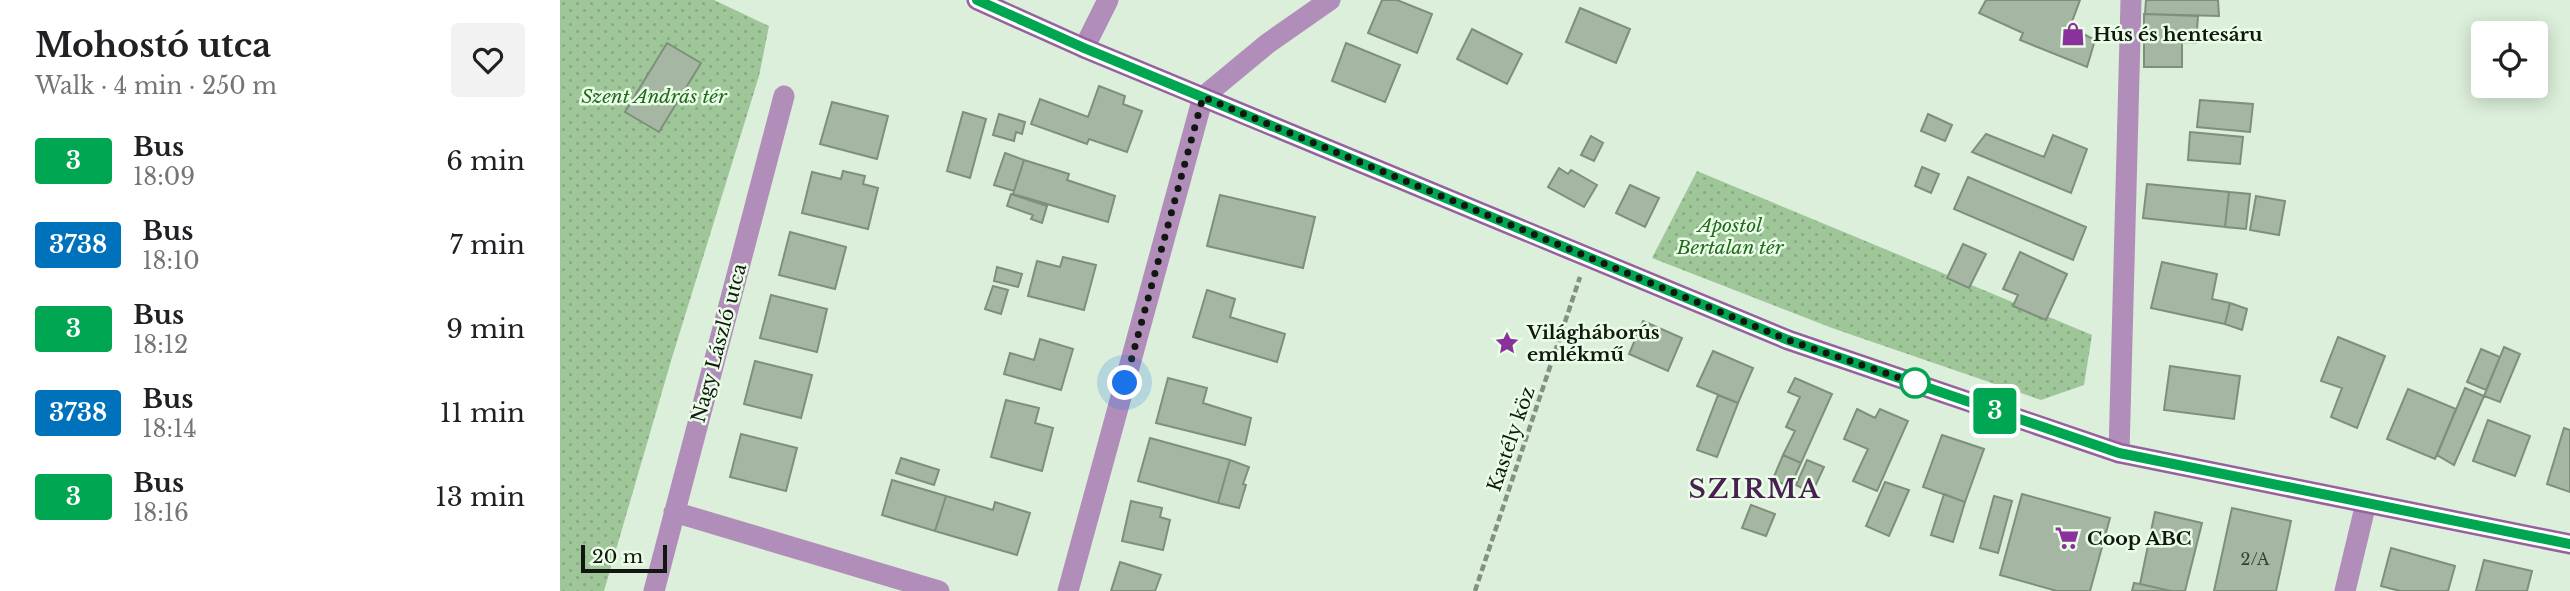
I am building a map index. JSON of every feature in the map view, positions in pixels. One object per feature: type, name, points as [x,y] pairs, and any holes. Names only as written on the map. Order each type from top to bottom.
[{"type":"main road","points":[[976,0],[1084,48],[1788,340],[2119,453],[2570,544]]},
{"type":"street","points":[[1084,48],[1108,0]]},
{"type":"street","points":[[1068,591],[1203,97],[1267,44],[1330,0]]},
{"type":"street","points":[[2119,453],[2131,0]]},
{"type":"street","name":"Nagy László utca","points":[[653,591],[784,96]]},
{"type":"street","points":[[2345,591],[2366,503]]},
{"type":"street","points":[[674,512],[939,591]]},
{"type":"path","name":"Kastély köz","points":[[1475,591],[1587,257]]},
{"type":"green space","name":"Szent András tér","points":[[560,0],[714,0],[769,26],[759,76],[671,361],[604,591],[560,591]]},
{"type":"green space","name":"Apostol Bertalan tér","points":[[1697,171],[2092,335],[2084,385],[2041,400],[1832,328],[1652,258]]},
{"type":"building","points":[[1382,0],[1397,0],[1432,14],[1417,53],[1368,33]]},
{"type":"building","points":[[1986,0],[2080,0],[2070,27],[2095,40],[2087,67],[2020,40],[2023,33],[1979,13]]},
{"type":"building","points":[[2146,0],[2218,0],[2219,16],[2145,14]]},
{"type":"building","points":[[1580,8],[1630,29],[1616,63],[1566,42]]},
{"type":"building","points":[[2144,14],[2198,16],[2196,43],[2182,42],[2182,67],[2144,67]]},
{"type":"building","points":[[1472,29],[1522,54],[1507,84],[1457,59]]},
{"type":"building","points":[[667,43],[701,63],[659,132],[625,112]]},
{"type":"building","points":[[1346,43],[1400,65],[1385,102],[1332,81]]},
{"type":"building","points":[[1099,86],[1125,96],[1123,104],[1142,111],[1127,152],[1089,139],[1087,144],[1031,124],[1040,99],[1088,117]]},
{"type":"building","points":[[2200,100],[2253,104],[2250,132],[2197,127]]},
{"type":"building","points":[[832,102],[888,116],[877,159],[820,144]]},
{"type":"building","points":[[963,112],[986,119],[970,178],[947,171]]},
{"type":"building","points":[[999,114],[1025,122],[1022,134],[1016,132],[1014,141],[993,135]]},
{"type":"building","points":[[1928,114],[1952,125],[1945,141],[1921,131]]},
{"type":"building","points":[[2190,132],[2243,137],[2240,164],[2188,160]]},
{"type":"building","points":[[1986,134],[2044,157],[2053,135],[2087,149],[2071,193],[1972,152]]},
{"type":"building","points":[[1591,136],[1603,143],[1594,161],[1581,155]]},
{"type":"building","points":[[1005,153],[1024,160],[1014,191],[994,185]]},
{"type":"building","points":[[1024,160],[1069,174],[1067,180],[1115,196],[1108,222],[1013,194]]},
{"type":"building","points":[[1922,167],[1939,174],[1931,193],[1915,186]]},
{"type":"building","points":[[1559,168],[1568,174],[1571,170],[1597,185],[1584,207],[1548,187]]},
{"type":"building","points":[[843,171],[865,176],[863,184],[878,188],[868,229],[802,213],[812,172],[841,179]]},
{"type":"building","points":[[1968,177],[2086,227],[2073,260],[1954,209]]},
{"type":"building","points":[[2147,184],[2229,192],[2225,227],[2143,218]]},
{"type":"building","points":[[1630,185],[1659,198],[1645,227],[1616,213]]},
{"type":"building","points":[[2229,192],[2250,194],[2246,229],[2225,227]]},
{"type":"building","points":[[1011,194],[1047,206],[1042,223],[1031,219],[1033,215],[1007,206]]},
{"type":"building","points":[[1220,195],[1315,217],[1303,268],[1207,246]]},
{"type":"building","points":[[2256,196],[2285,201],[2279,235],[2250,230]]},
{"type":"building","points":[[790,232],[846,247],[835,289],[779,275]]},
{"type":"building","points":[[1963,244],[1986,254],[1969,288],[1947,278]]},
{"type":"building","points":[[2020,252],[2067,274],[2046,320],[2013,306],[2018,295],[2003,289]]},
{"type":"building","points":[[1063,257],[1096,265],[1084,310],[1028,296],[1037,261],[1060,267]]},
{"type":"building","points":[[2162,262],[2217,274],[2212,299],[2230,303],[2225,324],[2151,308]]},
{"type":"building","points":[[997,267],[1022,274],[1018,287],[994,281]]},
{"type":"building","points":[[993,286],[1008,290],[1001,314],[985,309]]},
{"type":"building","points":[[1207,290],[1235,299],[1230,317],[1285,334],[1277,362],[1193,337]]},
{"type":"building","points":[[771,295],[827,309],[817,352],[760,338]]},
{"type":"building","points":[[2230,303],[2247,309],[2242,330],[2225,324]]},
{"type":"building","points":[[1643,321],[1682,338],[1668,371],[1629,354]]},
{"type":"building","points":[[2338,337],[2385,356],[2357,428],[2331,417],[2342,388],[2321,381]]},
{"type":"building","points":[[1040,339],[1073,349],[1061,390],[1004,374],[1010,353],[1034,360]]},
{"type":"building","points":[[2504,347],[2520,354],[2500,402],[2484,396]]},
{"type":"building","points":[[2481,349],[2500,357],[2486,390],[2467,382]]},
{"type":"building","points":[[1713,351],[1753,368],[1738,403],[1697,386]]},
{"type":"building","points":[[755,361],[812,375],[801,418],[744,404]]},
{"type":"building","points":[[2170,366],[2240,376],[2234,419],[2164,410]]},
{"type":"building","points":[[1168,378],[1207,388],[1203,403],[1251,418],[1245,445],[1156,423]]},
{"type":"building","points":[[1795,378],[1832,394],[1801,463],[1783,455],[1795,431],[1786,427],[1800,397],[1788,392]]},
{"type":"building","points":[[2465,388],[2484,396],[2454,465],[2437,455]]},
{"type":"building","points":[[2408,389],[2456,409],[2435,459],[2387,439]]},
{"type":"building","points":[[1718,395],[1738,403],[1717,457],[1697,450]]},
{"type":"building","points":[[1006,400],[1039,408],[1035,423],[1053,428],[1042,471],[991,457]]},
{"type":"building","points":[[1857,409],[1875,418],[1880,409],[1908,421],[1877,491],[1853,481],[1868,449],[1844,439]]},
{"type":"building","points":[[2488,420],[2530,436],[2515,476],[2473,461]]},
{"type":"building","points":[[2564,428],[2570,430],[2570,492],[2547,484]]},
{"type":"building","points":[[741,434],[797,448],[786,491],[730,477]]},
{"type":"building","points":[[1942,435],[1984,449],[1965,502],[1923,487]]},
{"type":"building","points":[[1150,438],[1230,460],[1218,503],[1138,481]]},
{"type":"building","points":[[1783,455],[1801,463],[1790,487],[1773,479]]},
{"type":"building","points":[[901,458],[939,470],[934,485],[896,473]]},
{"type":"building","points":[[1230,460],[1249,467],[1239,508],[1218,503]]},
{"type":"building","points":[[1807,460],[1824,467],[1812,493],[1796,485]]},
{"type":"building","points":[[892,480],[946,496],[935,531],[882,515]]},
{"type":"building","points":[[1885,482],[1909,490],[1889,536],[1866,526]]},
{"type":"building","points":[[1944,494],[1965,502],[1953,542],[1931,535]]},
{"type":"building","points":[[2022,494],[2110,518],[2090,591],[2057,591],[2000,575]]},
{"type":"building","points":[[946,496],[993,510],[995,502],[1030,513],[1017,555],[935,531]]},
{"type":"building","points":[[1994,496],[2012,501],[1998,553],[1980,548]]},
{"type":"building","points":[[1131,501],[1162,508],[1160,517],[1170,520],[1163,550],[1122,541]]},
{"type":"building","points":[[1751,505],[1775,514],[1766,536],[1742,528]]},
{"type":"building","points":[[2232,508],[2291,521],[2276,591],[2214,591]]},
{"type":"building","points":[[2155,512],[2202,523],[2185,591],[2171,591],[2140,584]]},
{"type":"building","points":[[2391,548],[2455,566],[2448,591],[2400,591],[2381,586]]},
{"type":"building","points":[[2484,560],[2532,571],[2527,591],[2476,591]]},
{"type":"building","points":[[1120,562],[1161,575],[1155,591],[1111,591]]},
{"type":"building","points":[[2134,583],[2140,584],[2171,591],[2132,591]]},
{"type":"bus line","name":"3","points":[[977,0],[1084,48],[1788,340],[2058,433],[2119,453],[2570,544]]},
{"type":"place","name":"Hús és hentesáru","points":[[2073,34]]},
{"type":"place","name":"Világháborús emlékmű","points":[[1507,343]]},
{"type":"place","name":"Coop ABC","points":[[2067,538]]},
{"type":"district","name":"SZIRMA","points":[[1755,489]]},
{"type":"route","points":[[1125,383],[1203,97],[1788,340],[1915,383]]}]
